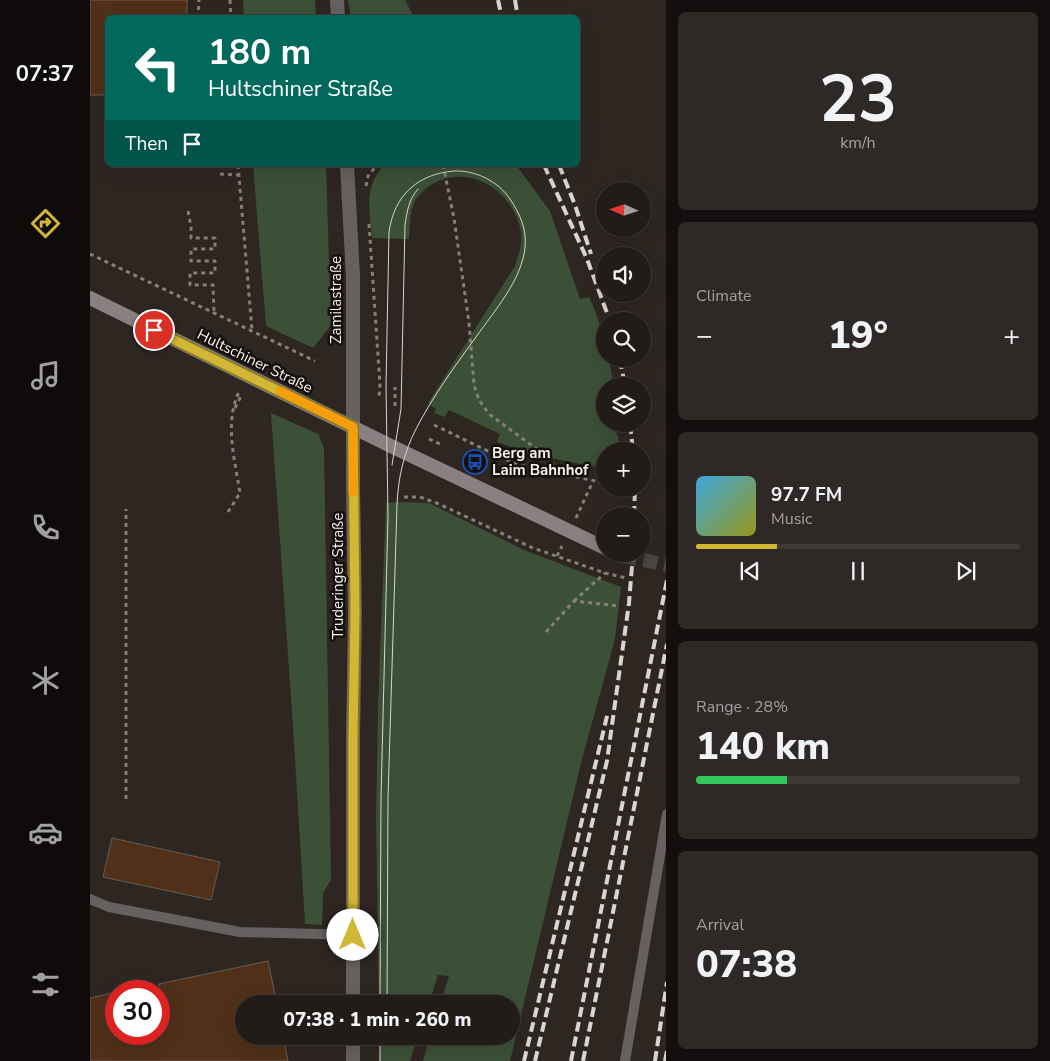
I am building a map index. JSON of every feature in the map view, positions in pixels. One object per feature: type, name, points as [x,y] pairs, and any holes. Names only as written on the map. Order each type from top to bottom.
[{"type":"main road","name":"Hultschiner Straße","points":[[90,298],[353,427]]},
{"type":"main road","points":[[353,427],[596,544]]},
{"type":"street","points":[[337,0],[338,15]]},
{"type":"street","name":"Zamilastraße","points":[[350,167],[353,276],[353,427]]},
{"type":"street","name":"Truderinger Straße","points":[[353,427],[355,613],[353,995]]},
{"type":"street","points":[[353,1045],[353,1061]]},
{"type":"lane","points":[[624,1061],[666,814]]},
{"type":"lane","points":[[90,899],[109,907],[240,932],[353,935]]},
{"type":"path","points":[[198,0],[198,15]]},
{"type":"path","points":[[230,0],[231,15]]},
{"type":"path","points":[[238,167],[252,331]]},
{"type":"path","points":[[365,190],[368,176],[376,167]]},
{"type":"path","points":[[443,167],[454,218],[469,323],[474,385],[479,400],[489,414],[549,458],[559,474]]},
{"type":"path","points":[[220,174],[239,174]]},
{"type":"path","points":[[188,210],[191,238],[215,238],[215,249],[191,249],[191,261],[215,261],[215,273],[190,273],[190,285],[213,285],[214,312]]},
{"type":"path","points":[[368,216],[372,251],[380,385],[379,396]]},
{"type":"path","points":[[90,254],[315,361]]},
{"type":"path","points":[[395,387],[395,406]]},
{"type":"path","points":[[228,512],[240,493],[233,451],[233,416],[234,403],[241,393]]},
{"type":"path","points":[[434,425],[515,464],[596,481]]},
{"type":"path","points":[[429,439],[440,444]]},
{"type":"path","points":[[509,474],[515,464]]},
{"type":"path","points":[[404,497],[420,497],[533,548],[605,573],[626,578]]},
{"type":"path","points":[[126,509],[126,799]]},
{"type":"path","points":[[546,632],[574,601],[605,573]]},
{"type":"path","points":[[574,601],[620,606]]},
{"type":"green space","points":[[243,0],[315,0],[316,15],[244,15]]},
{"type":"green space","points":[[348,0],[405,0],[413,15],[351,15]]},
{"type":"green space","points":[[253,167],[326,167],[331,325],[313,348],[266,326]]},
{"type":"green space","points":[[382,167],[517,167],[550,211],[580,299],[589,297],[595,312],[596,367],[610,367],[612,377],[596,377],[596,432],[616,432],[619,442],[596,442],[596,466],[550,458],[510,447],[497,442],[500,434],[449,410],[445,417],[434,413],[436,409],[428,403],[515,266],[521,245],[521,232],[517,217],[499,193],[488,184],[460,177],[445,179],[431,185],[418,197],[412,210],[409,239],[372,238],[369,199],[373,182]]},
{"type":"green space","points":[[271,413],[318,434],[324,448],[331,880],[323,893],[322,925],[305,924]]},
{"type":"green space","points":[[386,503],[429,503],[524,550],[621,587],[615,639],[581,763],[520,1019],[520,995],[443,995],[449,976],[438,975],[432,995],[379,995],[376,820],[378,706]]},
{"type":"green space","points":[[380,1045],[415,1045],[410,1061],[379,1061]]},
{"type":"green space","points":[[427,1045],[514,1045],[510,1061],[423,1061]]},
{"type":"building","points":[[90,0],[187,0],[187,15],[105,15],[105,95],[90,95]]},
{"type":"building","points":[[112,838],[220,862],[211,900],[103,877]]},
{"type":"building","points":[[268,961],[275,995],[235,995],[235,1045],[285,1045],[288,1061],[90,1061],[90,998],[105,995],[105,1045],[170,1045],[170,982]]},
{"type":"tunnel","points":[[651,562],[666,565]]},
{"type":"tram line","points":[[380,995],[381,798],[388,517],[386,385],[389,232],[396,208],[402,198],[418,182],[441,173],[462,171],[470,172],[493,182],[505,193],[520,216],[525,234],[525,248],[523,260],[513,284],[444,382],[416,429],[408,447],[400,475],[397,505],[388,798],[387,995]]},
{"type":"tram line","points":[[392,465],[401,409],[405,225],[410,201],[418,189]]},
{"type":"tram line","points":[[380,1045],[380,1061]]},
{"type":"railway","points":[[498,0],[501,15]]},
{"type":"railway","points":[[515,0],[518,15]]},
{"type":"railway","points":[[545,167],[587,259],[607,312]]},
{"type":"railway","points":[[560,167],[591,254]]},
{"type":"railway","points":[[621,367],[623,377]]},
{"type":"railway","points":[[631,432],[632,442]]},
{"type":"railway","points":[[634,507],[635,497]]},
{"type":"railway","points":[[535,1061],[607,761],[629,603],[632,562]]},
{"type":"railway","points":[[571,1061],[666,585]]},
{"type":"railway","points":[[583,1061],[666,649]]},
{"type":"railway","points":[[524,1061],[608,712]]},
{"type":"railway","points":[[655,1061],[666,989]]},
{"type":"railway","points":[[665,1061],[666,1056]]},
{"type":"slow traffic","points":[[280,391],[353,427],[353,492]]},
{"type":"place","name":"Berg am Laim Bahnhof","points":[[475,462]]},
{"type":"route","points":[[154,330],[353,427],[355,613],[353,935]]}]
